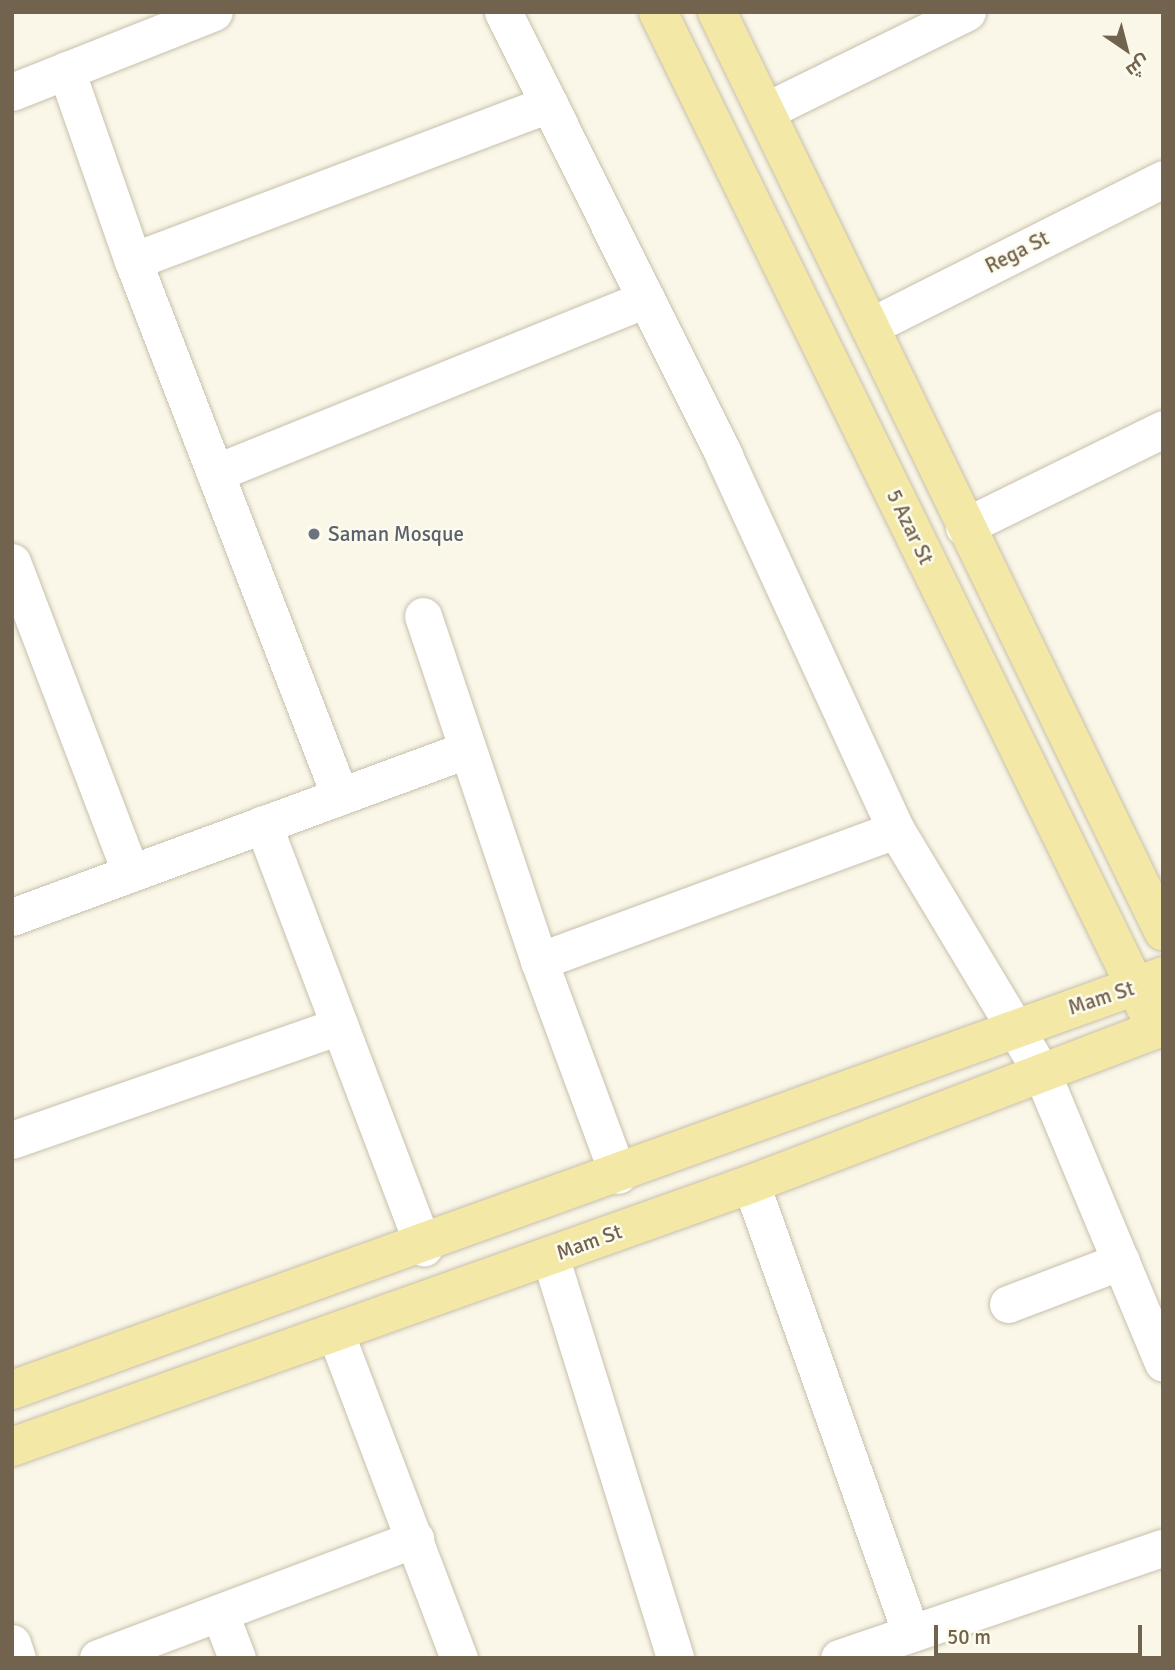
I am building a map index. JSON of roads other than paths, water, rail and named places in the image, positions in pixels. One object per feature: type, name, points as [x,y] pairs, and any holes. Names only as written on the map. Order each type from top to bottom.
[{"type":"main road","name":"5 Azar St","points":[[658,12],[1149,981],[1161,1032]]},
{"type":"main road","points":[[717,12],[871,326],[964,527],[1163,931]]},
{"type":"main road","name":"Mam St","points":[[15,1381],[424,1247],[1012,1027],[1149,981]]},
{"type":"main road","name":"Mam St","points":[[12,1447],[751,1184],[1041,1071],[1161,1032]]},
{"type":"street","points":[[12,92],[214,12]]},
{"type":"street","points":[[503,12],[646,299],[895,830],[1041,1071],[1163,1363]]},
{"type":"street","points":[[766,111],[966,12]]},
{"type":"street","points":[[66,71],[133,261],[340,796]]},
{"type":"street","points":[[133,261],[549,104]]},
{"type":"street","name":"Rega St","points":[[871,326],[1163,179]]},
{"type":"street","points":[[215,472],[646,299]]},
{"type":"street","points":[[964,527],[1163,429]]},
{"type":"street","points":[[12,562],[131,873]]},
{"type":"street","points":[[423,616],[539,961],[618,1175]]},
{"type":"street","points":[[12,917],[467,750]]},
{"type":"street","points":[[263,824],[424,1247]]},
{"type":"street","points":[[539,961],[895,830]]},
{"type":"street","points":[[12,1140],[340,1027]]},
{"type":"street","points":[[751,1184],[911,1633]]},
{"type":"street","points":[[550,1256],[675,1658]]},
{"type":"street","points":[[1008,1304],[1121,1261]]},
{"type":"street","points":[[335,1332],[459,1658]]},
{"type":"street","points":[[98,1658],[415,1539]]},
{"type":"street","points":[[839,1658],[1163,1548]]},
{"type":"street","points":[[220,1614],[237,1658]]},
{"type":"street","points":[[12,1643],[17,1658]]},
{"type":"place","name":"Saman Mosque","points":[[314,534]]}]
